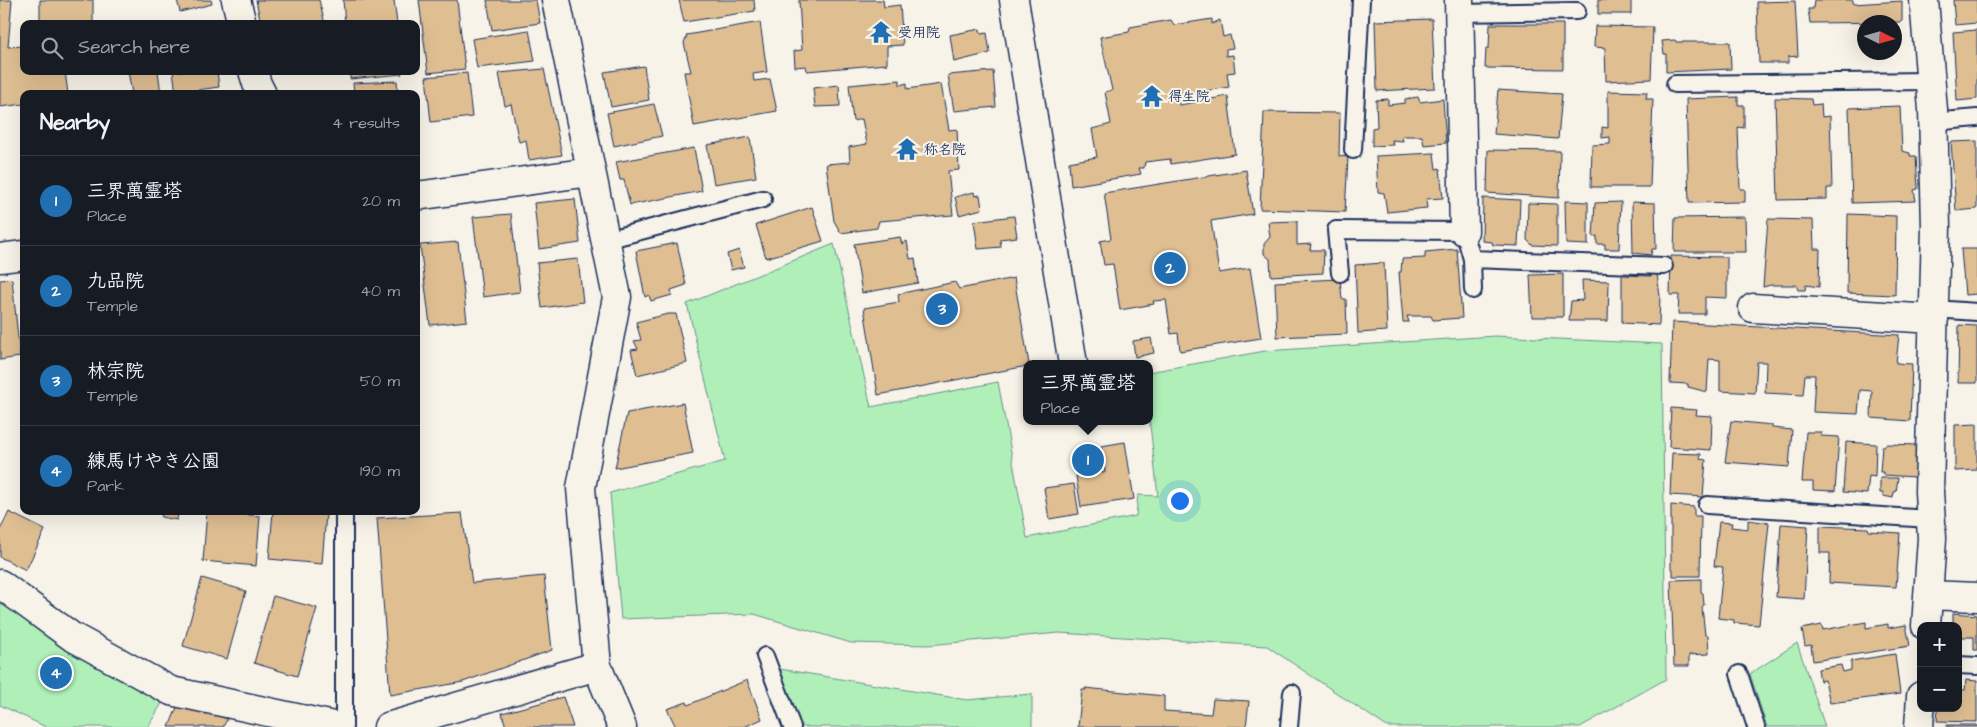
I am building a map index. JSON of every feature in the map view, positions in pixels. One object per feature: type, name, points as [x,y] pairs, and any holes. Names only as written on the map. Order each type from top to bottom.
[{"type":"street","points":[[236,0],[241,20]]},
{"type":"street","points":[[556,0],[618,297],[581,488],[597,666],[622,727]]},
{"type":"street","points":[[1014,0],[1072,360]]},
{"type":"street","points":[[1924,0],[1933,122],[1936,227],[1929,492],[1932,538],[1926,622]]},
{"type":"street","points":[[1459,6],[1464,232]]},
{"type":"street","points":[[255,75],[256,84],[260,90]]},
{"type":"street","points":[[420,195],[592,172]]},
{"type":"street","points":[[0,258],[20,256]]},
{"type":"street","points":[[1753,308],[1934,314]]},
{"type":"street","points":[[0,584],[71,636],[171,691],[338,727]]},
{"type":"street","points":[[1928,595],[1977,597]]},
{"type":"street","points":[[388,727],[597,666]]},
{"type":"street","points":[[1918,727],[1919,712]]},
{"type":"lane","points":[[1352,150],[1361,0]]},
{"type":"lane","points":[[1459,6],[1577,11]]},
{"type":"lane","points":[[1676,84],[1930,81]]},
{"type":"lane","points":[[1933,122],[1977,118]]},
{"type":"lane","points":[[606,240],[763,199]]},
{"type":"lane","points":[[1340,273],[1336,230],[1464,232],[1472,259],[1473,290]]},
{"type":"lane","points":[[1472,259],[1664,266]]},
{"type":"lane","points":[[1934,314],[1977,312]]},
{"type":"lane","points":[[1707,505],[1930,519]]},
{"type":"lane","points":[[344,515],[344,727]]},
{"type":"lane","points":[[765,656],[792,727]]},
{"type":"lane","points":[[1962,665],[1977,666]]},
{"type":"lane","points":[[1739,674],[1756,727]]},
{"type":"lane","points":[[1289,727],[1292,694]]},
{"type":"green space","points":[[834,244],[871,407],[998,382],[1027,538],[1136,516],[1138,495],[1158,496],[1150,425],[1153,425],[1153,371],[1265,351],[1495,336],[1662,344],[1666,679],[1580,727],[1387,727],[1267,646],[1059,633],[928,645],[851,643],[754,614],[621,619],[610,493],[725,461],[687,304]]},
{"type":"green space","points":[[0,602],[48,635],[162,703],[148,727],[46,727],[0,705]]},
{"type":"green space","points":[[1797,643],[1825,727],[1767,727],[1750,674]]},
{"type":"green space","points":[[780,669],[967,700],[1032,694],[1032,727],[800,727]]},
{"type":"building","points":[[0,0],[12,0],[8,47],[20,46],[20,75],[66,75],[67,90],[20,90],[20,104],[0,107]]},
{"type":"building","points":[[40,0],[93,0],[93,20],[40,20]]},
{"type":"building","points":[[177,0],[211,0],[212,4],[180,12]]},
{"type":"building","points":[[256,0],[319,0],[324,20],[260,20]]},
{"type":"building","points":[[343,0],[394,0],[396,20],[345,20]]},
{"type":"building","points":[[419,0],[457,0],[465,69],[428,73]]},
{"type":"building","points":[[487,0],[536,0],[540,23],[492,30]]},
{"type":"building","points":[[679,0],[754,0],[755,11],[684,22]]},
{"type":"building","points":[[799,0],[883,0],[884,7],[900,5],[903,45],[887,46],[887,64],[807,71],[806,66],[795,67],[794,51],[802,50]]},
{"type":"building","points":[[1598,0],[1631,0],[1631,14],[1598,14]]},
{"type":"building","points":[[1814,0],[1853,0],[1853,4],[1902,1],[1902,15],[1857,15],[1857,22],[1810,23],[1808,9],[1813,9]]},
{"type":"building","points":[[1953,0],[1977,0],[1977,23],[1955,25]]},
{"type":"building","points":[[1795,1],[1798,56],[1788,57],[1788,63],[1759,63],[1757,2]]},
{"type":"building","points":[[1212,19],[1212,24],[1220,20],[1223,37],[1230,35],[1233,48],[1226,49],[1226,56],[1233,55],[1235,72],[1227,73],[1229,87],[1177,96],[1179,105],[1228,96],[1235,154],[1171,164],[1170,159],[1145,162],[1144,168],[1139,168],[1141,174],[1071,186],[1069,162],[1097,157],[1092,129],[1111,124],[1105,92],[1112,90],[1100,37],[1129,32],[1130,27],[1171,20],[1174,25]]},
{"type":"building","points":[[1432,19],[1435,88],[1377,91],[1375,21]]},
{"type":"building","points":[[760,22],[767,72],[753,74],[754,81],[770,79],[777,111],[694,126],[684,72],[691,72],[684,43],[687,35]]},
{"type":"building","points":[[1490,24],[1563,24],[1563,69],[1485,68],[1486,48],[1489,48]]},
{"type":"building","points":[[1595,26],[1653,27],[1651,79],[1606,81],[1605,48],[1594,47]]},
{"type":"building","points":[[980,29],[981,34],[987,33],[990,53],[954,62],[950,35]]},
{"type":"building","points":[[529,30],[535,61],[477,68],[472,39]]},
{"type":"building","points":[[1977,30],[1977,99],[1957,101],[1953,32]]},
{"type":"building","points":[[1675,40],[1676,42],[1730,42],[1731,69],[1666,72],[1666,54],[1664,54],[1662,41]]},
{"type":"building","points":[[644,66],[649,100],[611,107],[604,72]]},
{"type":"building","points":[[544,69],[562,155],[529,160],[526,140],[519,142],[511,104],[505,106],[499,73]]},
{"type":"building","points":[[993,71],[996,107],[954,111],[948,75]]},
{"type":"building","points":[[467,73],[472,117],[431,122],[426,77]]},
{"type":"building","points":[[129,75],[159,75],[160,90],[131,90]]},
{"type":"building","points":[[174,75],[218,75],[219,87],[198,90],[176,90]]},
{"type":"building","points":[[350,75],[392,75],[350,79]]},
{"type":"building","points":[[900,80],[900,85],[907,83],[907,89],[941,84],[949,130],[957,129],[959,170],[948,171],[953,215],[879,221],[877,228],[841,233],[834,221],[826,164],[850,162],[849,147],[867,144],[862,119],[853,121],[849,85]]},
{"type":"building","points":[[397,81],[398,90],[354,90],[353,83]]},
{"type":"building","points":[[839,85],[840,106],[815,107],[813,88]]},
{"type":"building","points":[[1498,90],[1562,94],[1558,139],[1494,134]]},
{"type":"building","points":[[1608,91],[1647,92],[1646,99],[1653,99],[1650,187],[1591,187],[1592,145],[1610,144],[1610,137],[1602,138],[1602,127],[1608,128]]},
{"type":"building","points":[[1418,97],[1420,102],[1443,99],[1446,143],[1424,145],[1422,136],[1402,136],[1403,141],[1392,140],[1393,145],[1372,146],[1372,128],[1377,127],[1376,100],[1388,99],[1388,105],[1405,103],[1405,99]]},
{"type":"building","points":[[1738,97],[1738,105],[1744,105],[1744,128],[1738,127],[1740,189],[1745,189],[1745,202],[1689,203],[1686,99]]},
{"type":"building","points":[[1775,98],[1811,99],[1812,105],[1821,104],[1822,117],[1830,116],[1832,188],[1827,188],[1827,199],[1778,200]]},
{"type":"building","points":[[654,104],[662,136],[614,146],[607,113]]},
{"type":"building","points":[[1900,106],[1902,151],[1910,153],[1910,156],[1916,156],[1918,189],[1914,190],[1916,201],[1852,203],[1849,108]]},
{"type":"building","points":[[1264,112],[1340,113],[1339,156],[1348,157],[1345,212],[1260,209]]},
{"type":"building","points":[[750,137],[756,177],[714,184],[707,145]]},
{"type":"building","points":[[1977,141],[1977,209],[1956,211],[1951,142]]},
{"type":"building","points":[[694,148],[702,191],[630,205],[624,180],[620,180],[616,162]]},
{"type":"building","points":[[1488,150],[1560,151],[1559,198],[1487,193]]},
{"type":"building","points":[[1434,153],[1436,169],[1440,168],[1443,198],[1426,199],[1427,208],[1387,212],[1384,193],[1378,192],[1376,156]]},
{"type":"building","points":[[1246,170],[1253,214],[1211,221],[1219,273],[1250,268],[1261,338],[1180,351],[1178,333],[1171,334],[1166,300],[1153,301],[1154,304],[1120,310],[1113,264],[1104,265],[1100,241],[1111,239],[1104,193]]},
{"type":"building","points":[[974,192],[975,196],[980,195],[982,209],[959,215],[955,197]]},
{"type":"building","points":[[1483,198],[1520,200],[1518,246],[1493,245],[1492,242],[1482,241]]},
{"type":"building","points":[[575,199],[580,243],[539,249],[534,203]]},
{"type":"building","points":[[1565,201],[1588,202],[1588,245],[1566,244]]},
{"type":"building","points":[[1621,202],[1619,249],[1605,249],[1605,244],[1597,244],[1597,236],[1593,237],[1595,203]]},
{"type":"building","points":[[1632,202],[1655,203],[1656,249],[1652,249],[1651,255],[1633,253]]},
{"type":"building","points":[[1528,203],[1557,204],[1557,246],[1532,245],[1527,240]]},
{"type":"building","points":[[812,207],[823,241],[766,258],[756,225]]},
{"type":"building","points":[[511,214],[520,292],[483,297],[473,217]]},
{"type":"building","points":[[1848,214],[1896,216],[1895,295],[1847,293]]},
{"type":"building","points":[[1014,216],[1017,237],[1000,239],[1001,247],[978,249],[974,221]]},
{"type":"building","points":[[1745,217],[1746,252],[1674,252],[1675,218]]},
{"type":"building","points":[[1768,219],[1813,220],[1814,249],[1820,249],[1819,287],[1806,285],[1805,290],[1798,290],[1796,285],[1771,285],[1763,287]]},
{"type":"building","points":[[1297,221],[1297,245],[1311,244],[1310,250],[1324,250],[1323,273],[1271,276],[1270,259],[1264,254],[1264,244],[1270,237],[1268,222]]},
{"type":"building","points":[[900,237],[902,244],[907,241],[910,259],[915,258],[918,283],[862,293],[854,244]]},
{"type":"building","points":[[458,242],[467,321],[430,325],[420,245]]},
{"type":"building","points":[[677,243],[686,285],[671,290],[672,295],[651,301],[649,295],[645,297],[636,251]]},
{"type":"building","points":[[1457,249],[1462,318],[1433,320],[1431,316],[1407,316],[1409,322],[1403,322],[1399,272],[1401,272],[1402,259],[1425,258],[1425,252]]},
{"type":"building","points":[[1961,249],[1977,249],[1977,294],[1965,295]]},
{"type":"building","points":[[739,250],[744,267],[731,270],[727,254]]},
{"type":"building","points":[[1671,256],[1727,257],[1727,298],[1705,297],[1705,314],[1678,314],[1679,295],[1670,295]]},
{"type":"building","points":[[578,259],[583,302],[542,308],[537,263]]},
{"type":"building","points":[[1384,263],[1387,331],[1358,333],[1355,265]]},
{"type":"building","points":[[1563,274],[1563,317],[1532,317],[1530,275]]},
{"type":"building","points":[[1651,274],[1657,274],[1660,296],[1659,325],[1622,323],[1622,275],[1651,276]]},
{"type":"building","points":[[1014,278],[1028,360],[1023,360],[1023,367],[878,395],[864,308],[899,302],[898,294],[955,282],[959,289]]},
{"type":"building","points":[[12,279],[20,357],[0,360],[0,280]]},
{"type":"building","points":[[1340,279],[1342,299],[1346,299],[1347,334],[1277,337],[1275,282]]},
{"type":"building","points":[[1582,280],[1609,281],[1608,321],[1569,321],[1571,301],[1583,300]]},
{"type":"building","points":[[668,314],[676,314],[687,363],[637,375],[631,350],[638,349],[634,341],[641,340],[636,322]]},
{"type":"building","points":[[1672,322],[1899,335],[1896,363],[1912,364],[1910,421],[1871,418],[1872,391],[1860,390],[1858,414],[1813,412],[1815,375],[1805,375],[1803,395],[1765,393],[1766,362],[1757,362],[1755,393],[1720,391],[1720,360],[1709,359],[1707,392],[1688,387],[1688,384],[1670,383]]},
{"type":"building","points":[[1959,325],[1977,326],[1977,383],[1958,383]]},
{"type":"building","points":[[1151,338],[1154,353],[1135,357],[1133,341]]},
{"type":"building","points":[[683,403],[693,453],[615,468],[627,413]]},
{"type":"building","points":[[1671,408],[1697,410],[1696,415],[1712,416],[1711,450],[1669,447]]},
{"type":"building","points":[[1731,421],[1772,425],[1772,428],[1792,430],[1789,467],[1725,462]]},
{"type":"building","points":[[1977,424],[1977,470],[1955,471],[1955,425]]},
{"type":"building","points":[[1806,432],[1821,432],[1821,436],[1839,437],[1835,491],[1813,490],[1813,482],[1802,482]]},
{"type":"building","points":[[1125,442],[1134,499],[1081,507],[1076,476],[1105,472],[1101,446]]},
{"type":"building","points":[[1846,442],[1876,444],[1875,477],[1869,476],[1867,494],[1843,492]]},
{"type":"building","points":[[1886,444],[1917,445],[1915,477],[1884,475],[1883,472],[1880,472],[1882,446]]},
{"type":"building","points":[[1672,453],[1701,454],[1700,459],[1706,460],[1703,497],[1670,495]]},
{"type":"building","points":[[1880,478],[1898,478],[1893,498],[1883,496],[1883,493],[1880,493]]},
{"type":"building","points":[[1074,484],[1079,514],[1049,519],[1044,488]]},
{"type":"building","points":[[1671,505],[1694,507],[1694,516],[1701,516],[1700,576],[1673,576],[1673,569],[1671,569]]},
{"type":"building","points":[[9,512],[45,530],[26,570],[0,557],[0,530]]},
{"type":"building","points":[[462,513],[472,583],[544,576],[552,650],[463,682],[390,695],[377,518]]},
{"type":"building","points":[[161,515],[178,515],[177,520],[161,517]]},
{"type":"building","points":[[207,515],[260,516],[256,566],[203,561]]},
{"type":"building","points":[[273,515],[326,515],[322,564],[269,559]]},
{"type":"building","points":[[1748,520],[1769,523],[1759,625],[1734,623],[1734,620],[1718,618],[1723,567],[1714,566],[1719,522],[1732,523],[1731,527],[1748,529]]},
{"type":"building","points":[[1781,524],[1808,526],[1804,599],[1776,597]]},
{"type":"building","points":[[1820,526],[1868,528],[1869,531],[1900,533],[1896,587],[1829,583],[1830,553],[1820,553]]},
{"type":"building","points":[[202,578],[246,591],[227,659],[183,646]]},
{"type":"building","points":[[1701,579],[1704,605],[1702,607],[1705,635],[1708,635],[1709,654],[1689,655],[1689,666],[1674,666],[1671,580]]},
{"type":"building","points":[[273,596],[317,608],[297,676],[254,663]]},
{"type":"building","points":[[1953,613],[1977,615],[1977,650],[1974,650],[1974,637],[1962,637],[1962,622],[1953,622]]},
{"type":"building","points":[[1866,622],[1866,628],[1888,624],[1888,628],[1906,625],[1910,646],[1813,661],[1811,645],[1805,646],[1802,629],[1822,625],[1823,630]]},
{"type":"building","points":[[1895,654],[1900,694],[1830,703],[1825,680],[1820,681],[1818,669],[1841,665],[1843,672],[1851,670],[1851,661]]},
{"type":"building","points":[[747,680],[762,719],[744,727],[676,727],[667,709],[687,702],[688,705]]},
{"type":"building","points":[[1966,680],[1977,681],[1977,722],[1937,721],[1938,712],[1962,712],[1962,690],[1965,690]]},
{"type":"building","points":[[1085,688],[1164,696],[1164,711],[1211,714],[1213,699],[1249,701],[1246,727],[1078,727],[1082,690],[1086,690]]},
{"type":"building","points":[[563,697],[573,727],[506,727],[502,713]]},
{"type":"building","points":[[180,700],[227,719],[223,727],[169,727]]},
{"type":"building","points":[[1947,725],[1977,725],[1977,727],[1947,727]]},
{"type":"place","name":"受用院","points":[[881,32]]},
{"type":"place","name":"得生院","points":[[1152,96]]},
{"type":"place","name":"称名院","points":[[907,149]]},
{"type":"place","name":"九品院","points":[[1170,268]]},
{"type":"place","name":"林宗院","points":[[942,309]]},
{"type":"place","name":"三界萬霊塔","points":[[1088,460]]},
{"type":"place","name":"練馬けやき公園","points":[[56,673]]}]
